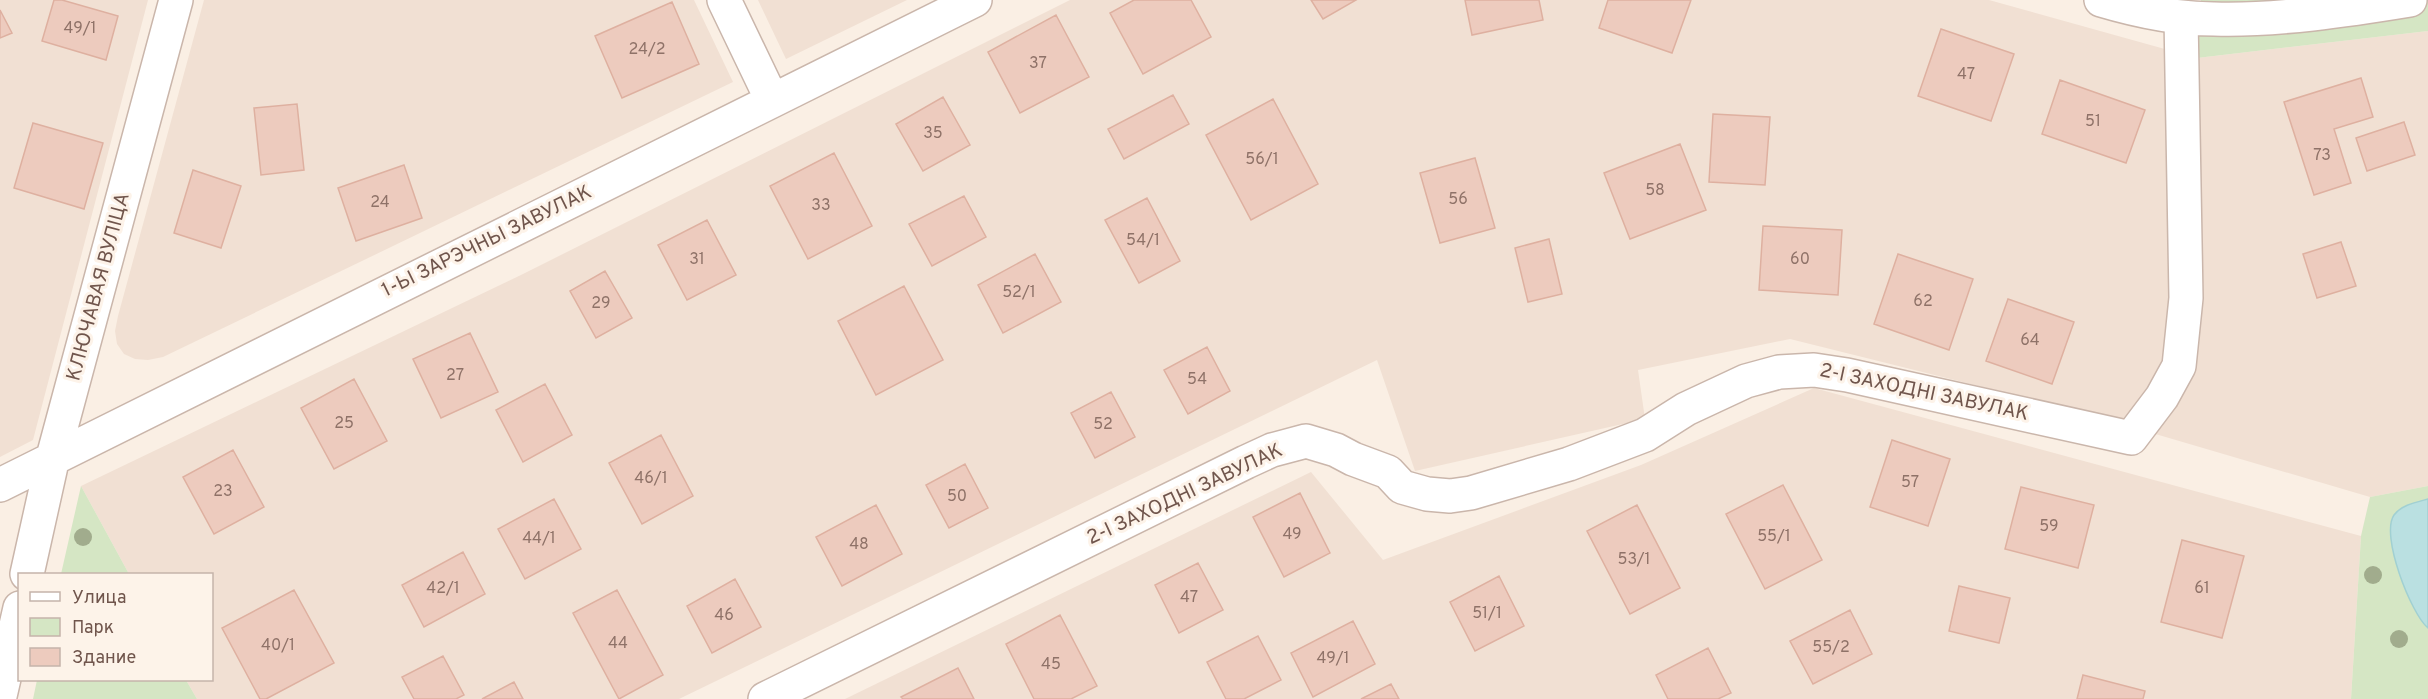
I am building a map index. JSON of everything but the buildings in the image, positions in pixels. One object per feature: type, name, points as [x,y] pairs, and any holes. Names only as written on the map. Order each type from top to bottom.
[{"type":"street","name":"КЛЮЧАВАЯ ВУЛІЦА","points":[[27,573],[52,457],[176,0]]},
{"type":"street","points":[[724,0],[772,100]]},
{"type":"street","name":"1-Ы ЗАРЭЧНЫ ЗАВУЛАК","points":[[0,485],[52,457],[975,0]]},
{"type":"street","points":[[2101,0],[2148,12],[2181,17],[2247,19],[2410,0]]},
{"type":"street","name":"2-І ЗАХОДНІ ЗАВУЛАК","points":[[765,699],[1246,462],[1272,450],[1306,441],[1336,450],[1388,472],[1402,487],[1427,494],[1450,496],[1472,493],[1569,464],[1645,435],[1686,410],[1746,381],[1779,372],[1814,370],[1858,377],[2131,438],[2162,397],[2179,366],[2186,298],[2181,17]]},
{"type":"street","points":[[0,696],[18,617]]},
{"type":"shaded area","points":[[0,0],[148,0],[33,440],[0,457]]},
{"type":"shaded area","points":[[204,0],[694,0],[733,82],[163,357],[148,360],[135,359],[124,354],[117,344],[115,331]]},
{"type":"shaded area","points":[[758,0],[907,0],[786,59]]},
{"type":"shaded area","points":[[1070,0],[1989,0],[2197,58],[2428,31],[2428,486],[2370,497],[2067,408],[1790,339],[1638,370],[1645,419],[1415,471],[1377,360],[679,699],[197,699],[187,681],[213,681],[213,573],[128,573],[81,486],[523,274]]},
{"type":"shaded area","points":[[1814,388],[2361,536],[2351,699],[845,699],[1311,472],[1383,560],[1641,465]]},
{"type":"green space","points":[[2201,0],[2428,0],[2428,31],[2197,58]]},
{"type":"green space","points":[[81,486],[128,573],[61,573]]},
{"type":"green space","points":[[2428,486],[2428,699],[2351,699],[2361,536],[2370,497]]},
{"type":"green space","points":[[37,681],[187,681],[197,699],[33,699]]},
{"type":"water","points":[[2428,499],[2428,628],[2414,607],[2399,574],[2391,539],[2391,525],[2394,515],[2401,509]]}]
